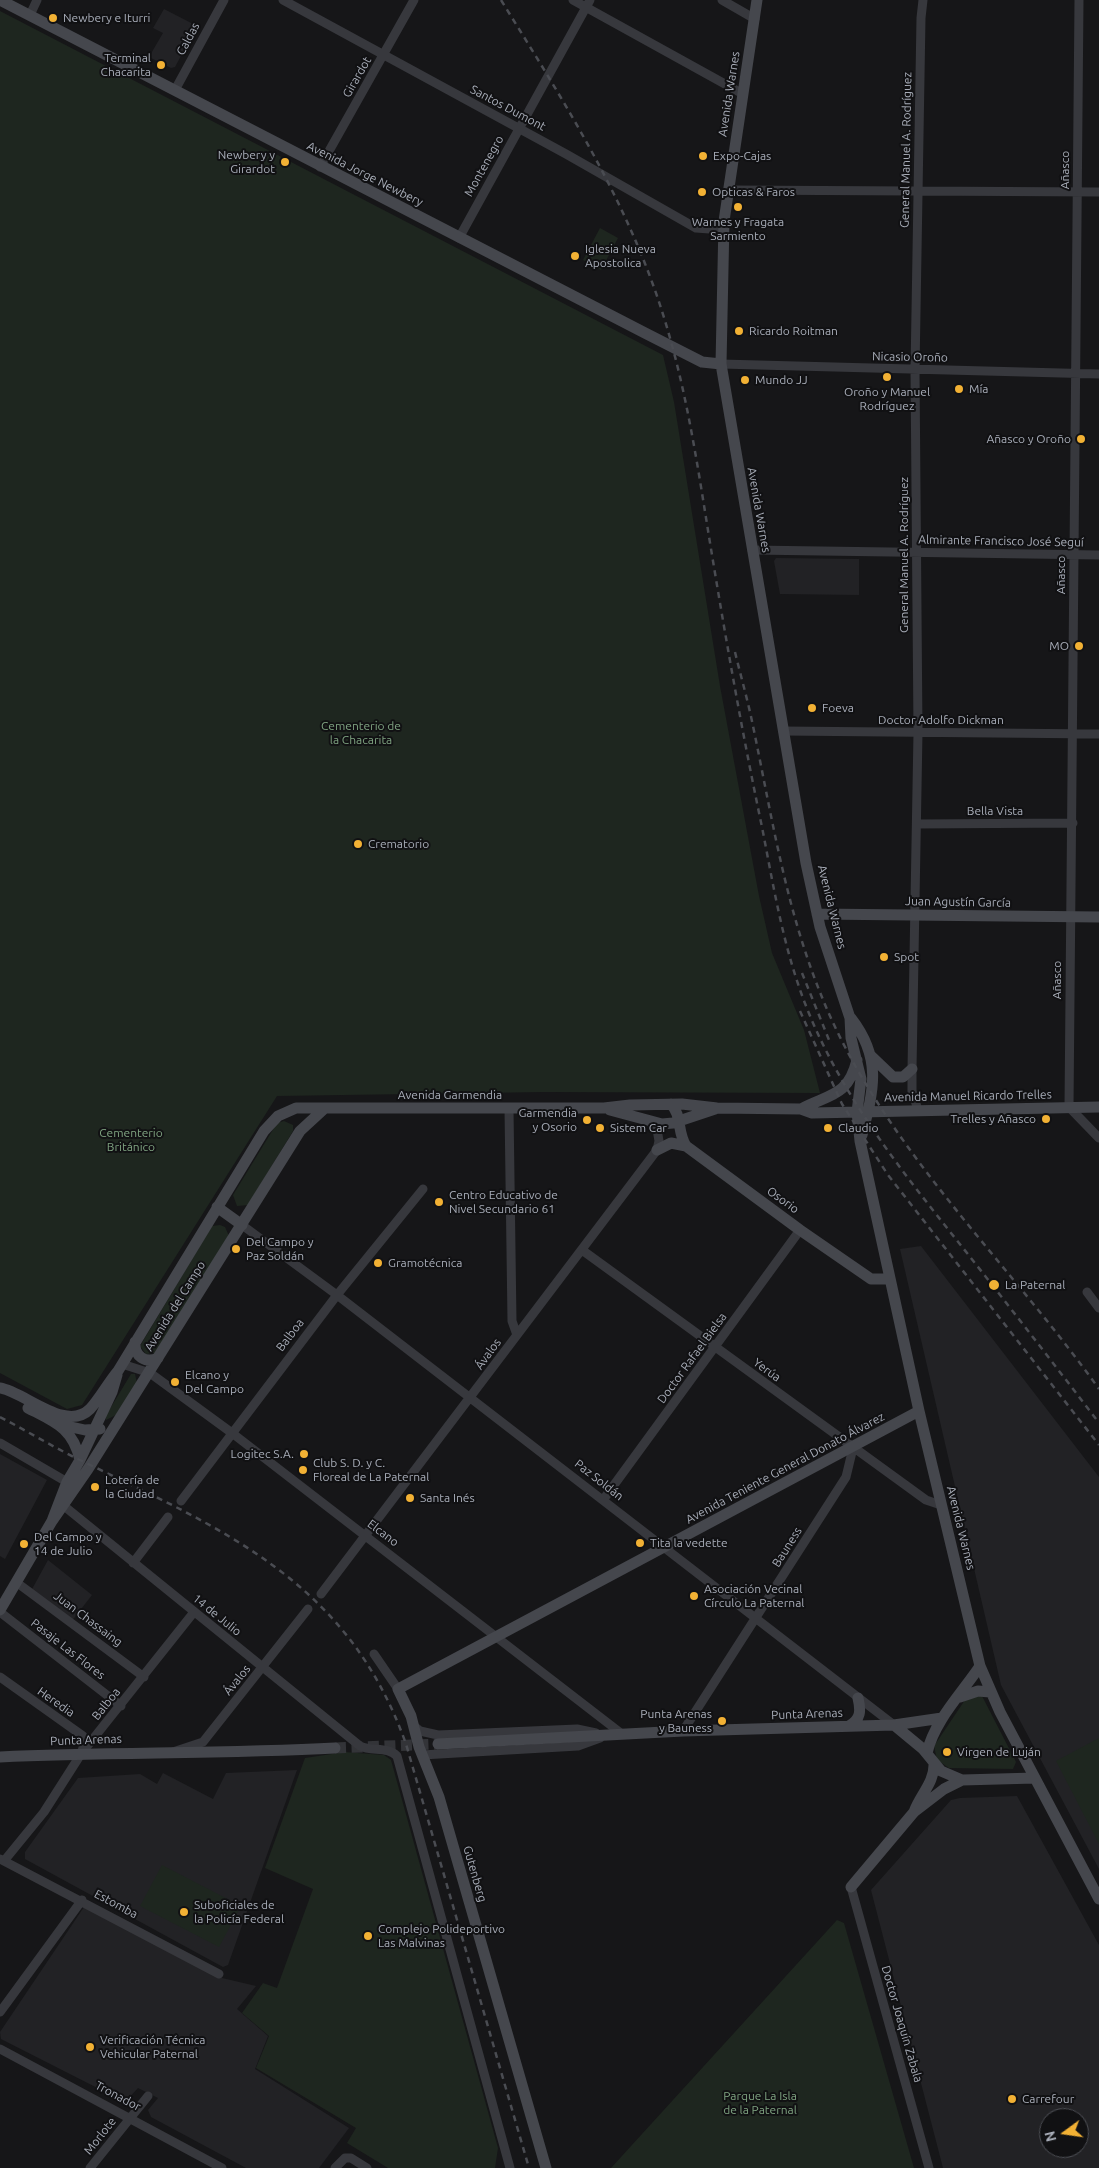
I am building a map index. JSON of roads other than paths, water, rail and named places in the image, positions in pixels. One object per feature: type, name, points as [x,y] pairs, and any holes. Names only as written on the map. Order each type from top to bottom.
[{"type":"main road","name":"Avenida Jorge Newbery","points":[[0,0],[320,167],[702,362],[721,364]]},
{"type":"main road","name":"Avenida Warnes","points":[[757,0],[723,230],[721,364],[783,731],[817,914],[850,1018],[851,1038],[861,1079],[863,1112],[860,1141],[919,1411],[980,1666],[990,1692],[1099,1899]]},
{"type":"main road","name":"Juan Agustín García","points":[[817,914],[1099,918]]},
{"type":"main road","name":"Avenida Warnes","points":[[850,1018],[863,1034],[870,1056],[874,1083],[863,1112]]},
{"type":"main road","points":[[870,1056],[893,1077],[903,1078],[912,1069]]},
{"type":"main road","points":[[801,1109],[830,1097],[841,1090],[851,1080],[857,1060]]},
{"type":"main road","points":[[656,1123],[653,1113],[658,1104]]},
{"type":"main road","points":[[671,1104],[676,1112],[680,1134],[686,1146]]},
{"type":"main road","name":"Avenida Garmendia","points":[[296,1108],[604,1108],[671,1104],[717,1108],[801,1109],[812,1113],[863,1112]]},
{"type":"main road","name":"Avenida Manuel Ricardo Trelles","points":[[863,1112],[1099,1107]]},
{"type":"main road","name":"Avenida del Campo","points":[[64,1420],[80,1415],[90,1408],[120,1367],[217,1207],[271,1123],[278,1116],[296,1108]]},
{"type":"main road","name":"Avenida del Campo","points":[[0,1611],[52,1521],[64,1506],[150,1373],[300,1132],[325,1108]]},
{"type":"main road","name":"Avenida Garmendia","points":[[604,1108],[656,1123],[668,1124],[717,1108]]},
{"type":"main road","points":[[838,1112],[851,1125],[860,1141]]},
{"type":"main road","points":[[657,1150],[672,1143],[686,1146]]},
{"type":"main road","name":"Osorio","points":[[686,1146],[800,1230],[871,1278],[890,1279]]},
{"type":"main road","points":[[217,1207],[242,1225]]},
{"type":"main road","points":[[135,1342],[136,1351],[141,1358],[150,1361],[158,1358]]},
{"type":"main road","name":"Avenida del Campo","points":[[52,1521],[67,1482],[80,1460],[112,1392],[120,1367]]},
{"type":"main road","points":[[0,1388],[64,1420],[76,1429],[94,1430],[116,1424]]},
{"type":"main road","points":[[0,1393],[64,1420],[80,1460]]},
{"type":"main road","name":"Avenida Teniente General Donato Álvarez","points":[[398,1689],[664,1549],[919,1411]]},
{"type":"main road","points":[[927,1754],[930,1740],[942,1718],[960,1697],[980,1666]]},
{"type":"main road","name":"Gutenberg","points":[[398,1689],[414,1726],[422,1755],[439,1797],[546,2168]]},
{"type":"main road","points":[[960,1697],[978,1691],[990,1692]]},
{"type":"main road","points":[[849,1726],[856,1722],[860,1716],[858,1698]]},
{"type":"main road","name":"Punta Arenas","points":[[438,1744],[683,1731],[894,1725],[942,1718]]},
{"type":"main road","name":"Paz Soldán","points":[[894,1725],[927,1754],[934,1764]]},
{"type":"main road","name":"Punta Arenas","points":[[0,1757],[172,1752],[273,1752],[335,1748]]},
{"type":"main road","points":[[934,1764],[947,1775],[962,1780],[1034,1778]]},
{"type":"main road","points":[[914,1812],[919,1799],[933,1778],[934,1764]]},
{"type":"main road","points":[[851,1887],[914,1812],[944,1789],[962,1780]]},
{"type":"street","points":[[30,15],[38,0]]},
{"type":"street","name":"Caldas","points":[[175,90],[224,0]]},
{"type":"street","name":"Santos Dumont","points":[[283,0],[519,128],[696,228],[723,230]]},
{"type":"street","name":"Girardot","points":[[320,167],[414,0]]},
{"type":"street","points":[[573,0],[588,4],[743,94]]},
{"type":"street","points":[[722,0],[755,19]]},
{"type":"street","name":"General Manuel A. Rodríguez","points":[[918,1110],[912,1091],[918,732],[915,370],[917,190],[923,0]]},
{"type":"street","name":"Añasco","points":[[1069,1107],[1079,0]]},
{"type":"street","name":"Montenegro","points":[[459,238],[588,4]]},
{"type":"street","points":[[728,190],[1099,192]]},
{"type":"street","name":"Nicasio Oroño","points":[[721,364],[1099,374]]},
{"type":"street","name":"Almirante Francisco José Seguí","points":[[752,550],[1099,555]]},
{"type":"street","name":"Doctor Adolfo Dickman","points":[[783,731],[1099,734]]},
{"type":"street","name":"Bella Vista","points":[[916,824],[1073,823]]},
{"type":"street","points":[[1069,1107],[1099,1138]]},
{"type":"street","points":[[509,1109],[512,1321],[517,1335]]},
{"type":"street","points":[[656,1123],[659,1132],[657,1150]]},
{"type":"street","name":"Ávalos","points":[[321,1594],[657,1150]]},
{"type":"street","name":"Balboa","points":[[181,1500],[337,1295],[423,1188]]},
{"type":"street","name":"Paz Soldán","points":[[242,1225],[337,1295],[894,1725]]},
{"type":"street","name":"Doctor Rafael Bielsa","points":[[603,1500],[800,1230]]},
{"type":"street","name":"Yerúa","points":[[582,1250],[714,1348],[926,1500],[941,1505]]},
{"type":"street","points":[[1087,1292],[1099,1308]]},
{"type":"street","name":"Elcano","points":[[120,1367],[133,1365],[150,1373],[366,1535],[622,1734]]},
{"type":"street","points":[[0,1443],[67,1482]]},
{"type":"street","name":"Bauness","points":[[683,1731],[846,1477],[853,1448]]},
{"type":"street","name":"14 de Julio","points":[[64,1506],[356,1743],[365,1748],[390,1751],[399,1761],[505,2152]]},
{"type":"street","points":[[133,1563],[168,1518]]},
{"type":"street","name":"Juan Chassaing","points":[[16,1582],[144,1677]]},
{"type":"street","name":"Ávalos","points":[[203,1742],[308,1609]]},
{"type":"street","name":"Pasaje Las Flores","points":[[0,1611],[121,1706]]},
{"type":"street","name":"Balboa","points":[[2,1860],[44,1812],[82,1754],[194,1612]]},
{"type":"street","name":"Gutenberg","points":[[374,1654],[398,1689]]},
{"type":"street","name":"Heredia","points":[[0,1677],[83,1736],[85,1741],[82,1754]]},
{"type":"street","name":"Punta Arenas","points":[[414,1726],[420,1731],[438,1735],[577,1729],[609,1735]]},
{"type":"street","name":"Punta Arenas","points":[[422,1755],[578,1746],[609,1735]]},
{"type":"street","name":"Punta Arenas","points":[[172,1752],[185,1746],[203,1742]]},
{"type":"street","name":"Estomba","points":[[2,1860],[82,1900],[219,1974]]},
{"type":"street","name":"Doctor Joaquín Zabala","points":[[851,1887],[929,2168]]},
{"type":"street","points":[[0,2012],[82,1900]]},
{"type":"street","name":"Tronador","points":[[0,2049],[131,2117],[222,2168]]},
{"type":"street","name":"Morlote","points":[[90,2168],[148,2096]]},
{"type":"street","points":[[504,2168],[505,2152]]},
{"type":"street","points":[[505,2152],[510,2168]]},
{"type":"street","points":[[335,2168],[345,2158],[351,2158],[368,2168]]},
{"type":"tunnel","points":[[335,1748],[438,1744]]},
{"type":"railway","points":[[501,0],[551,81],[598,163],[639,248],[656,292],[670,338],[689,419],[748,759],[776,897],[792,966],[808,1011],[839,1075],[877,1135],[919,1192],[1099,1423]]},
{"type":"railway","points":[[735,652],[795,918],[806,955],[836,1029],[862,1078],[892,1125],[925,1170],[1066,1345],[1099,1389]]},
{"type":"railway","points":[[802,973],[829,1040]]},
{"type":"railway","points":[[800,1011],[842,1104],[888,1175],[1099,1445]]},
{"type":"railway","points":[[0,1417],[70,1455],[184,1511],[231,1538],[275,1567],[315,1601],[351,1641],[381,1688],[406,1744],[529,2168]]},
{"type":"place","name":"Newbery e Iturri","points":[[53,18]]},
{"type":"place","name":"Terminal Chacarita","points":[[161,65]]},
{"type":"place","name":"Expo-Cajas","points":[[703,156]]},
{"type":"place","name":"Newbery y Girardot","points":[[285,162]]},
{"type":"place","name":"Opticas & Faros","points":[[702,192]]},
{"type":"place","name":"Warnes y Fragata Sarmiento","points":[[738,207]]},
{"type":"place","name":"Iglesia Nueva Apostolica","points":[[575,256]]},
{"type":"place","name":"Ricardo Roitman","points":[[739,331]]},
{"type":"place","name":"Oroño y Manuel Rodríguez","points":[[887,377]]},
{"type":"place","name":"Mundo JJ","points":[[745,380]]},
{"type":"place","name":"Mía","points":[[959,389]]},
{"type":"place","name":"Añasco y Oroño","points":[[1081,439]]},
{"type":"place","name":"MO","points":[[1079,646]]},
{"type":"place","name":"Foeva","points":[[812,708]]},
{"type":"place","name":"Crematorio","points":[[358,844]]},
{"type":"place","name":"Spot","points":[[884,957]]},
{"type":"place","name":"Trelles y Añasco","points":[[1046,1119]]},
{"type":"place","name":"Garmendia y Osorio","points":[[587,1120]]},
{"type":"place","name":"Sistem Car","points":[[600,1128]]},
{"type":"place","name":"Claudio","points":[[828,1128]]},
{"type":"place","name":"Centro Educativo de Nivel Secundario 61","points":[[439,1202]]},
{"type":"place","name":"Del Campo y Paz Soldán","points":[[236,1249]]},
{"type":"place","name":"Gramotécnica","points":[[378,1263]]},
{"type":"place","name":"La Paternal","points":[[994,1285]]},
{"type":"place","name":"Elcano y Del Campo","points":[[175,1382]]},
{"type":"place","name":"Logitec S.A.","points":[[304,1454]]},
{"type":"place","name":"Club S. D. y C. Floreal de La Paternal","points":[[303,1470]]},
{"type":"place","name":"Lotería de la Ciudad","points":[[95,1487]]},
{"type":"place","name":"Santa Inés","points":[[410,1498]]},
{"type":"place","name":"Tita la vedette","points":[[640,1543]]},
{"type":"place","name":"Del Campo y 14 de Julio","points":[[24,1544]]},
{"type":"place","name":"Asociación Vecinal Círculo La Paternal","points":[[694,1596]]},
{"type":"place","name":"Punta Arenas y Bauness","points":[[722,1721]]},
{"type":"place","name":"Virgen de Luján","points":[[947,1752]]},
{"type":"place","name":"Suboficiales de la Policía Federal","points":[[184,1912]]},
{"type":"place","name":"Complejo Polideportivo Las Malvinas","points":[[368,1936]]},
{"type":"place","name":"Verificación Técnica Vehicular Paternal","points":[[90,2047]]},
{"type":"place","name":"Carrefour","points":[[1012,2099]]},
{"type":"park label","name":"Cementerio de la Chacarita","points":[[361,733]]},
{"type":"park label","name":"Cementerio Británico","points":[[131,1140]]},
{"type":"park label","name":"Parque La Isla de la Paternal","points":[[760,2103]]}]
